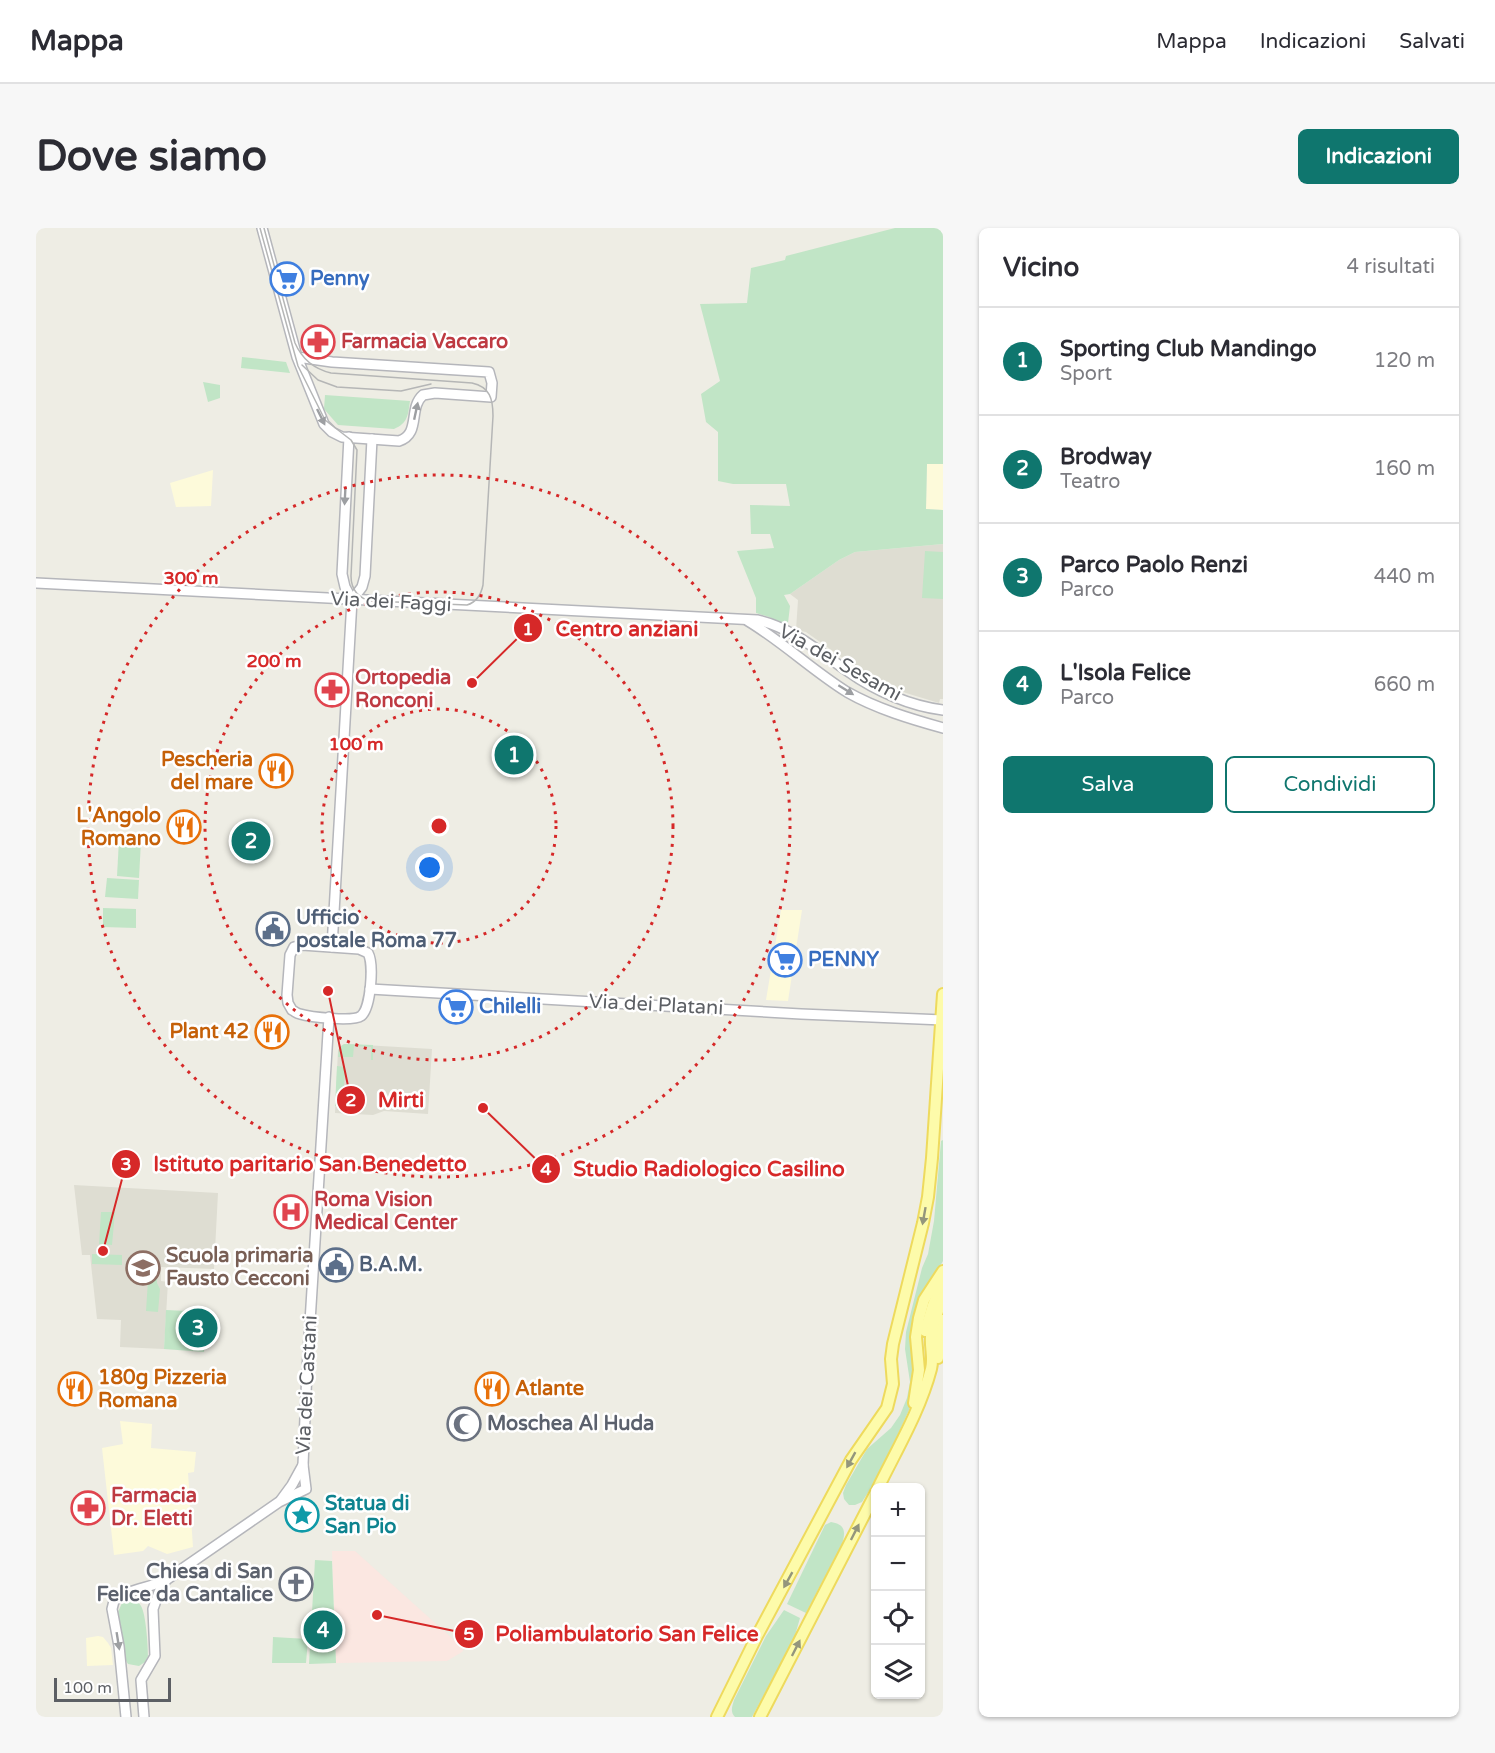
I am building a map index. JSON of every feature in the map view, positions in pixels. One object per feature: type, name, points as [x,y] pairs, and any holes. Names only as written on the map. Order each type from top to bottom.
[{"type":"main road","points":[[717,1717],[856,1452],[891,1412],[897,1400],[900,1382],[896,1353],[898,1326],[928,1197],[943,994]]},
{"type":"main road","points":[[909,1424],[919,1373],[916,1337],[918,1318],[924,1300],[943,1271]]},
{"type":"main road","points":[[917,1408],[926,1370],[925,1329],[943,1282]]},
{"type":"main road","points":[[880,1483],[928,1380],[933,1361],[932,1333],[943,1297]]},
{"type":"main road","points":[[928,1380],[937,1368],[943,1317]]},
{"type":"main road","points":[[760,1717],[871,1502]]},
{"type":"street","points":[[262,228],[297,357],[326,426],[336,435],[396,441],[407,437],[412,428],[417,402],[428,394],[491,397],[492,383],[489,372],[322,361],[297,357]]},
{"type":"street","points":[[332,946],[352,600],[342,577],[349,437]]},
{"type":"street","points":[[352,600],[362,587],[365,576],[372,439]]},
{"type":"street","name":"Via dei Faggi","points":[[36,583],[746,620]]},
{"type":"street","name":"Via dei Sesami","points":[[746,620],[765,622],[787,632],[885,692],[914,704],[943,710]]},
{"type":"street","name":"Via dei Sesami","points":[[746,620],[766,631],[847,691],[902,716],[943,729]]},
{"type":"street","points":[[302,945],[359,948],[368,953],[371,962],[370,989],[368,1006],[359,1017],[349,1019],[297,1013],[290,1006],[287,995],[290,955],[293,949],[302,945]]},
{"type":"street","name":"Via dei Platani","points":[[370,989],[942,1020]]},
{"type":"street","name":"Via dei Castani","points":[[279,1502],[306,1489],[303,1465],[316,1208],[329,1017]]},
{"type":"street","name":"Via dei Castani","points":[[279,1502],[303,1465]]},
{"type":"street","points":[[126,1717],[112,1605],[117,1597],[166,1580],[279,1502]]},
{"type":"street","points":[[144,1717],[141,1680],[155,1656],[153,1627],[155,1602],[166,1580]]},
{"type":"shaded area","points":[[927,463],[943,464],[943,510],[926,509]]},
{"type":"shaded area","points":[[213,470],[211,506],[176,507],[170,483]]},
{"type":"shaded area","points":[[943,544],[943,699],[940,699],[939,703],[906,693],[864,673],[806,632],[796,630],[798,600],[790,594],[839,560],[855,552]]},
{"type":"shaded area","name":"PENNY","points":[[781,910],[802,910],[788,1001],[766,1000]]},
{"type":"shaded area","points":[[342,1045],[432,1049],[428,1114],[384,1111],[373,1115],[335,1113],[338,1050]]},
{"type":"shaded area","name":"Scuola primaria Fausto Cecconi","points":[[74,1185],[218,1193],[214,1269],[161,1267],[161,1281],[168,1282],[164,1349],[120,1347],[121,1320],[97,1319],[90,1255],[82,1255]]},
{"type":"shaded area","points":[[120,1421],[152,1424],[151,1448],[196,1452],[194,1472],[188,1473],[193,1547],[167,1554],[148,1546],[143,1551],[114,1555],[102,1448],[123,1444]]},
{"type":"shaded area","points":[[332,1551],[355,1551],[464,1649],[462,1652],[447,1661],[336,1663]]},
{"type":"shaded area","points":[[103,1637],[111,1648],[113,1665],[87,1666],[86,1638]]},
{"type":"green space","points":[[895,228],[943,228],[943,464],[927,464],[926,509],[943,510],[943,544],[855,552],[839,560],[790,594],[784,595],[790,606],[788,623],[785,625],[756,613],[756,598],[737,551],[774,548],[770,534],[751,534],[750,505],[790,506],[786,484],[733,484],[718,481],[718,432],[706,422],[701,394],[720,381],[700,304],[747,303],[751,268],[785,260],[786,256]]},
{"type":"green space","points":[[242,357],[286,362],[290,373],[241,368]]},
{"type":"green space","points":[[203,382],[220,385],[220,398],[208,402]]},
{"type":"green space","points":[[325,395],[410,401],[405,421],[394,429],[338,425],[324,409]]},
{"type":"green space","points":[[925,551],[943,552],[943,599],[922,598]]},
{"type":"green space","points":[[119,840],[141,841],[139,878],[117,876]]},
{"type":"green space","points":[[107,878],[139,880],[138,899],[105,897]]},
{"type":"green space","points":[[103,908],[136,909],[136,928],[103,927]]},
{"type":"green space","points":[[344,1044],[373,1045],[373,1060],[371,1060],[371,1047],[354,1046],[353,1057],[338,1057],[339,1048]]},
{"type":"green space","points":[[337,1066],[345,1067],[343,1106],[335,1106]]},
{"type":"green space","points":[[943,1140],[943,1261],[917,1306],[912,1328],[916,1365],[914,1393],[890,1452],[873,1483],[871,1483],[869,1491],[862,1502],[849,1505],[843,1493],[846,1485],[867,1449],[891,1428],[900,1415],[907,1398],[910,1382],[905,1349],[906,1332],[922,1268],[928,1254],[934,1221],[941,1141]]},
{"type":"green space","points":[[101,1212],[115,1212],[112,1245],[99,1244]]},
{"type":"green space","points":[[92,1254],[122,1255],[122,1265],[92,1264]]},
{"type":"green space","points":[[151,1267],[157,1268],[157,1283],[160,1289],[158,1312],[146,1311]]},
{"type":"green space","points":[[166,1310],[207,1312],[204,1352],[164,1349]],"holes":[[[178,1321],[191,1322],[190,1336],[177,1335]]]},
{"type":"green space","points":[[831,1522],[843,1529],[842,1544],[806,1613],[787,1604],[825,1525]]},
{"type":"green space","points":[[315,1560],[332,1561],[336,1663],[309,1664]]},
{"type":"green space","points":[[129,1600],[140,1604],[145,1623],[148,1656],[139,1666],[128,1664],[123,1656],[118,1612],[122,1603]]},
{"type":"green space","points":[[784,1610],[800,1618],[794,1639],[752,1717],[735,1717],[732,1711],[734,1700],[766,1636]]},
{"type":"green space","points":[[273,1637],[308,1639],[306,1663],[272,1663]]},
{"type":"tram line","points":[[260,228],[298,366],[325,420],[351,440],[357,450],[351,576],[354,590],[363,598],[372,601],[470,604],[478,598],[483,585],[493,416],[492,404],[487,391],[472,383],[331,373],[309,362],[295,343],[264,228]]},
{"type":"tram line","points":[[302,365],[318,380],[337,387],[401,391],[431,384]]},
{"type":"place","name":"Penny","points":[[287,279]]},
{"type":"place","name":"Farmacia Vaccaro","points":[[318,342]]},
{"type":"place","name":"Centro anziani","points":[[472,683]]},
{"type":"place","name":"Ortopedia Ronconi","points":[[332,690]]},
{"type":"place","name":"Sporting Club Mandingo","points":[[514,755]]},
{"type":"place","name":"Pescheria del mare","points":[[276,771]]},
{"type":"place","name":"L'Angolo Romano","points":[[184,827]]},
{"type":"place","name":"Brodway","points":[[251,841]]},
{"type":"place","name":"Ufficio postale Roma 77","points":[[273,929]]},
{"type":"place","name":"PENNY","points":[[785,960]]},
{"type":"place","name":"Mirti","points":[[328,991]]},
{"type":"place","name":"Chilelli","points":[[456,1007]]},
{"type":"place","name":"Plant 42","points":[[272,1032]]},
{"type":"place","name":"Studio Radiologico Casilino","points":[[483,1108]]},
{"type":"place","name":"Roma Vision Medical Center","points":[[291,1212]]},
{"type":"place","name":"Istituto paritario San Benedetto","points":[[103,1251]]},
{"type":"place","name":"B.A.M.","points":[[336,1265]]},
{"type":"place","name":"Scuola primaria Fausto Cecconi","points":[[143,1268]]},
{"type":"place","name":"Parco Paolo Renzi","points":[[198,1328]]},
{"type":"place","name":"180g Pizzeria Romana","points":[[75,1389]]},
{"type":"place","name":"Atlante","points":[[492,1389]]},
{"type":"place","name":"Moschea Al Huda","points":[[464,1424]]},
{"type":"place","name":"Farmacia Dr. Eletti","points":[[88,1508]]},
{"type":"place","name":"Statua di San Pio","points":[[302,1515]]},
{"type":"place","name":"Chiesa di San Felice da Cantalice","points":[[296,1584]]},
{"type":"place","name":"Poliambulatorio San Felice","points":[[377,1615]]},
{"type":"place","name":"L'Isola Felice","points":[[323,1630]]}]
